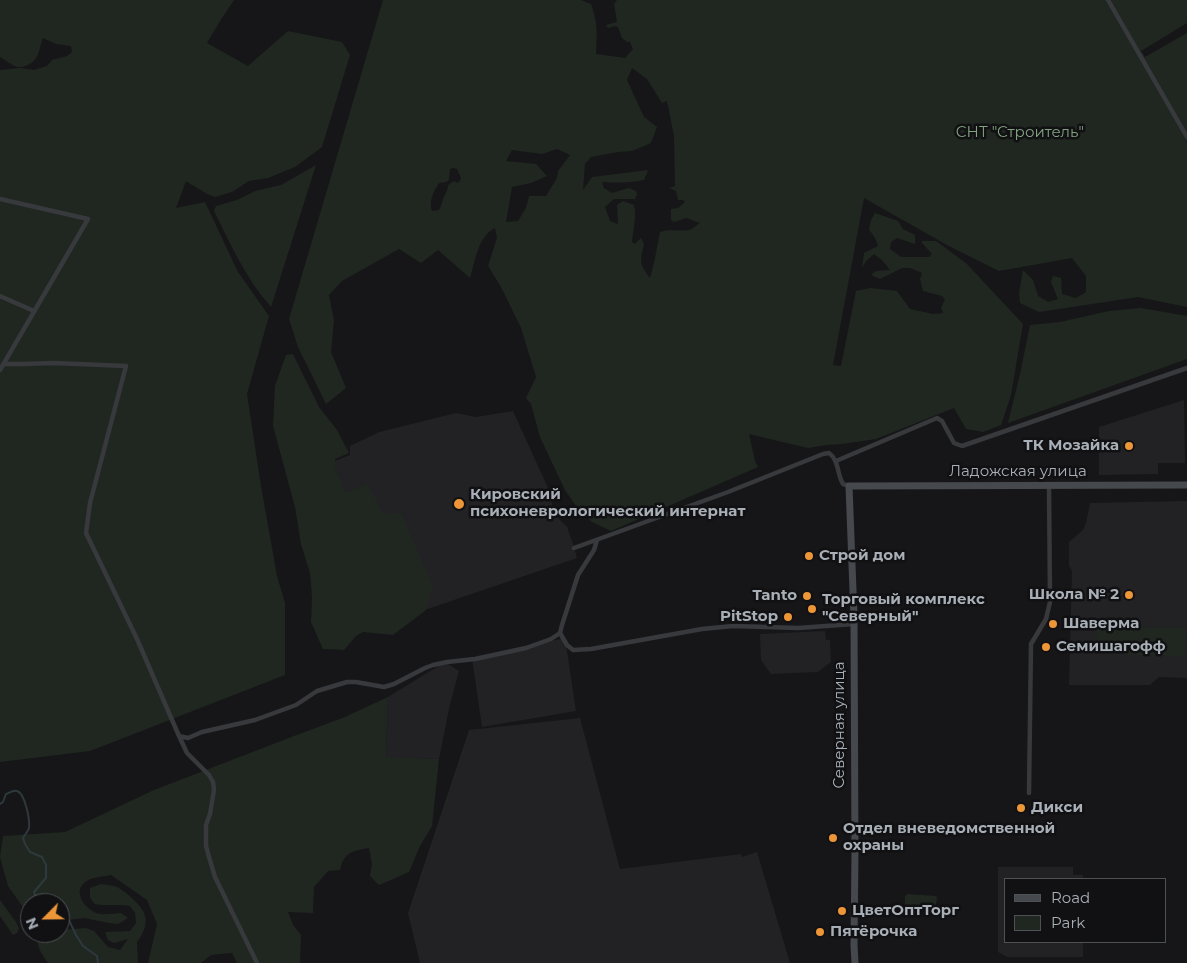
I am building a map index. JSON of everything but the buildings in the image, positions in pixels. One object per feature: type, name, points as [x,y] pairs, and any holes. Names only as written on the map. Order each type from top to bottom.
[{"type":"street","points":[[1108,0],[1187,137]]},
{"type":"street","points":[[0,198],[88,219],[0,370]]},
{"type":"street","points":[[0,296],[34,312]]},
{"type":"street","points":[[4,364],[54,363],[126,366],[90,503],[86,533],[179,736],[188,753],[209,775],[213,782],[214,790],[206,825],[206,846],[215,877],[257,963]]},
{"type":"street","points":[[836,461],[937,418],[942,421],[954,443],[962,446],[1187,368]]},
{"type":"street","points":[[574,548],[728,492],[823,454],[829,453],[833,456],[842,484],[849,486]]},
{"type":"street","points":[[1029,793],[1031,644],[1046,619],[1050,602],[1049,485]]},
{"type":"street","name":"Ладожская улица","points":[[849,486],[1187,485]]},
{"type":"street","name":"Северная улица","points":[[849,486],[854,624],[855,963]]},
{"type":"street","points":[[179,736],[188,738],[202,732],[255,720],[296,705],[317,691],[347,682],[384,687],[433,665],[475,659],[526,648],[551,639],[560,633],[578,575],[594,550],[597,540]]},
{"type":"street","points":[[560,633],[567,645],[573,650],[591,649],[728,626],[798,628],[854,624]]},
{"type":"shaded area","points":[[1184,400],[1185,463],[1158,463],[1158,474],[1099,475],[1099,427]]},
{"type":"shaded area","name":"Кировский психоневрологический интернат","points":[[513,411],[549,490],[554,514],[567,527],[577,558],[413,614],[360,488],[339,494],[327,464],[350,455],[350,446],[379,432],[456,413],[476,417]]},
{"type":"shaded area","name":"Школа № 2","points":[[1187,501],[1187,678],[1159,677],[1150,685],[1069,685],[1072,571],[1069,566],[1069,542],[1083,530],[1090,503]]},
{"type":"shaded area","points":[[825,631],[826,640],[830,640],[831,662],[818,672],[771,674],[761,660],[760,634]]},
{"type":"shaded area","points":[[565,638],[576,711],[482,727],[472,658]]},
{"type":"shaded area","points":[[445,662],[459,671],[439,759],[386,758],[388,697]]},
{"type":"shaded area","points":[[580,718],[620,869],[741,854],[742,857],[757,852],[790,963],[420,963],[408,913],[469,730]]},
{"type":"shaded area","points":[[998,867],[1073,867],[1073,875],[1083,875],[1083,878],[1004,878],[1004,943],[1083,943],[1083,957],[1007,957],[998,952]]},
{"type":"green space","points":[[0,0],[234,0],[207,43],[248,66],[288,31],[342,42],[350,55],[322,147],[295,167],[268,178],[249,181],[232,192],[215,197],[186,181],[176,208],[205,202],[238,272],[269,316],[247,394],[277,576],[285,603],[285,675],[90,751],[0,762],[0,70],[20,68],[34,70],[47,66],[52,60],[67,56],[72,52],[71,46],[56,44],[43,38],[38,55],[30,64],[17,67],[0,57]]},
{"type":"green space","name":"СНТ \"Строитель\"","points":[[383,0],[581,0],[591,4],[595,17],[596,54],[625,58],[633,49],[630,42],[622,38],[618,27],[608,28],[606,25],[617,22],[614,4],[617,0],[1187,0],[1187,23],[1141,51],[1145,57],[1187,33],[1187,307],[1138,297],[1039,312],[1020,303],[1019,293],[1023,270],[1033,280],[1038,296],[1048,302],[1058,299],[1051,282],[1053,276],[1061,278],[1062,294],[1076,298],[1086,292],[1086,276],[1072,258],[999,271],[947,245],[864,198],[833,365],[841,366],[856,291],[870,288],[897,291],[910,309],[933,314],[943,313],[941,308],[945,299],[942,296],[923,291],[920,279],[922,273],[910,268],[902,268],[880,279],[871,275],[876,271],[890,270],[874,254],[866,261],[862,268],[864,253],[878,246],[869,229],[875,213],[898,221],[903,229],[915,235],[915,244],[897,238],[891,242],[890,249],[901,257],[929,257],[932,254],[922,241],[936,241],[967,264],[1023,324],[1011,395],[1001,425],[983,432],[966,429],[954,408],[876,439],[842,444],[808,448],[749,434],[758,467],[611,531],[592,522],[576,506],[565,490],[540,437],[531,404],[526,398],[536,377],[521,328],[501,287],[488,266],[497,238],[495,228],[489,232],[481,243],[470,278],[438,250],[421,263],[399,249],[342,281],[329,295],[334,320],[331,352],[346,388],[326,404],[298,347],[289,319]],"holes":[[[632,68],[647,79],[662,103],[667,101],[674,136],[675,186],[669,188],[676,191],[678,200],[685,202],[678,208],[671,209],[671,220],[674,222],[686,218],[700,223],[689,230],[660,232],[650,278],[641,262],[644,244],[641,238],[635,244],[632,242],[635,219],[634,205],[623,201],[617,205],[618,224],[610,221],[605,207],[614,199],[635,199],[636,191],[629,188],[612,193],[604,188],[602,182],[644,180],[648,170],[592,177],[583,190],[585,164],[591,157],[632,151],[651,143],[657,127],[644,117],[627,80]],[[557,149],[570,155],[558,171],[557,178],[546,196],[529,196],[526,208],[518,221],[506,222],[512,187],[531,183],[547,176],[536,164],[506,161],[512,150],[542,154]],[[450,169],[457,169],[461,178],[460,181],[457,183],[454,181],[448,185],[439,210],[432,211],[431,200],[439,183],[449,180]]]},
{"type":"green space","points":[[316,165],[271,307],[246,273],[214,211],[216,206],[237,200],[255,191],[281,185]]},
{"type":"green space","points":[[1141,308],[1187,316],[1187,359],[1008,423],[1030,325],[1060,322],[1109,311]]},
{"type":"green space","points":[[293,354],[319,407],[337,430],[349,453],[335,459],[335,469],[345,492],[368,485],[383,514],[401,513],[433,587],[425,611],[393,635],[363,632],[356,636],[344,650],[323,649],[311,622],[312,597],[310,573],[301,544],[295,507],[273,426],[275,386],[286,355]]},
{"type":"green space","points":[[1097,627],[1186,628],[1185,656],[1123,655],[1122,644],[1097,644]]},
{"type":"green space","points":[[388,697],[386,757],[439,759],[432,826],[420,846],[409,872],[379,885],[370,876],[372,864],[369,848],[353,852],[346,856],[340,870],[328,871],[314,887],[313,913],[288,912],[293,925],[301,935],[300,963],[237,963],[232,953],[211,955],[201,963],[148,963],[157,924],[147,900],[111,875],[87,881],[81,887],[80,892],[84,903],[92,911],[104,914],[121,913],[128,918],[118,924],[84,918],[70,920],[70,893],[20,893],[20,903],[8,886],[0,857],[3,836],[65,832],[154,790],[345,717]]},
{"type":"green space","points":[[101,884],[117,887],[134,900],[144,912],[145,926],[137,942],[138,963],[48,963],[41,953],[38,943],[70,943],[70,929],[86,928],[94,931],[108,947],[120,950],[128,939],[114,943],[108,940],[105,932],[130,931],[136,923],[135,913],[130,906],[95,904],[90,897],[90,888]]},
{"type":"green space","points":[[908,894],[936,896],[935,910],[905,909],[905,896]]},
{"type":"green space","points":[[0,900],[19,928],[17,933],[13,935],[0,916]]},
{"type":"waterway","points":[[0,804],[3,802],[6,794],[14,791],[20,793],[25,801],[29,829],[23,838],[30,852],[42,857],[46,865],[46,878],[34,893]]},
{"type":"waterway","points":[[70,922],[83,946],[97,956],[98,963]]},
{"type":"place","name":"ТК Мозайка","points":[[1129,446]]},
{"type":"place","name":"Кировский психоневрологический интернат","points":[[459,504]]},
{"type":"place","name":"Строй дом","points":[[809,556]]},
{"type":"place","name":"Школа № 2","points":[[1129,595]]},
{"type":"place","name":"Tanto","points":[[807,596]]},
{"type":"place","name":"Торговый комплекс \"Северный\"","points":[[812,609]]},
{"type":"place","name":"PitStop","points":[[788,617]]},
{"type":"place","name":"Шаверма","points":[[1053,624]]},
{"type":"place","name":"Семишагофф","points":[[1046,647]]},
{"type":"place","name":"Дикси","points":[[1021,808]]},
{"type":"place","name":"Отдел вневедомственной охраны","points":[[833,838]]},
{"type":"place","name":"ЦветОптТорг","points":[[842,911]]},
{"type":"place","name":"Пятёрочка","points":[[820,932]]}]
